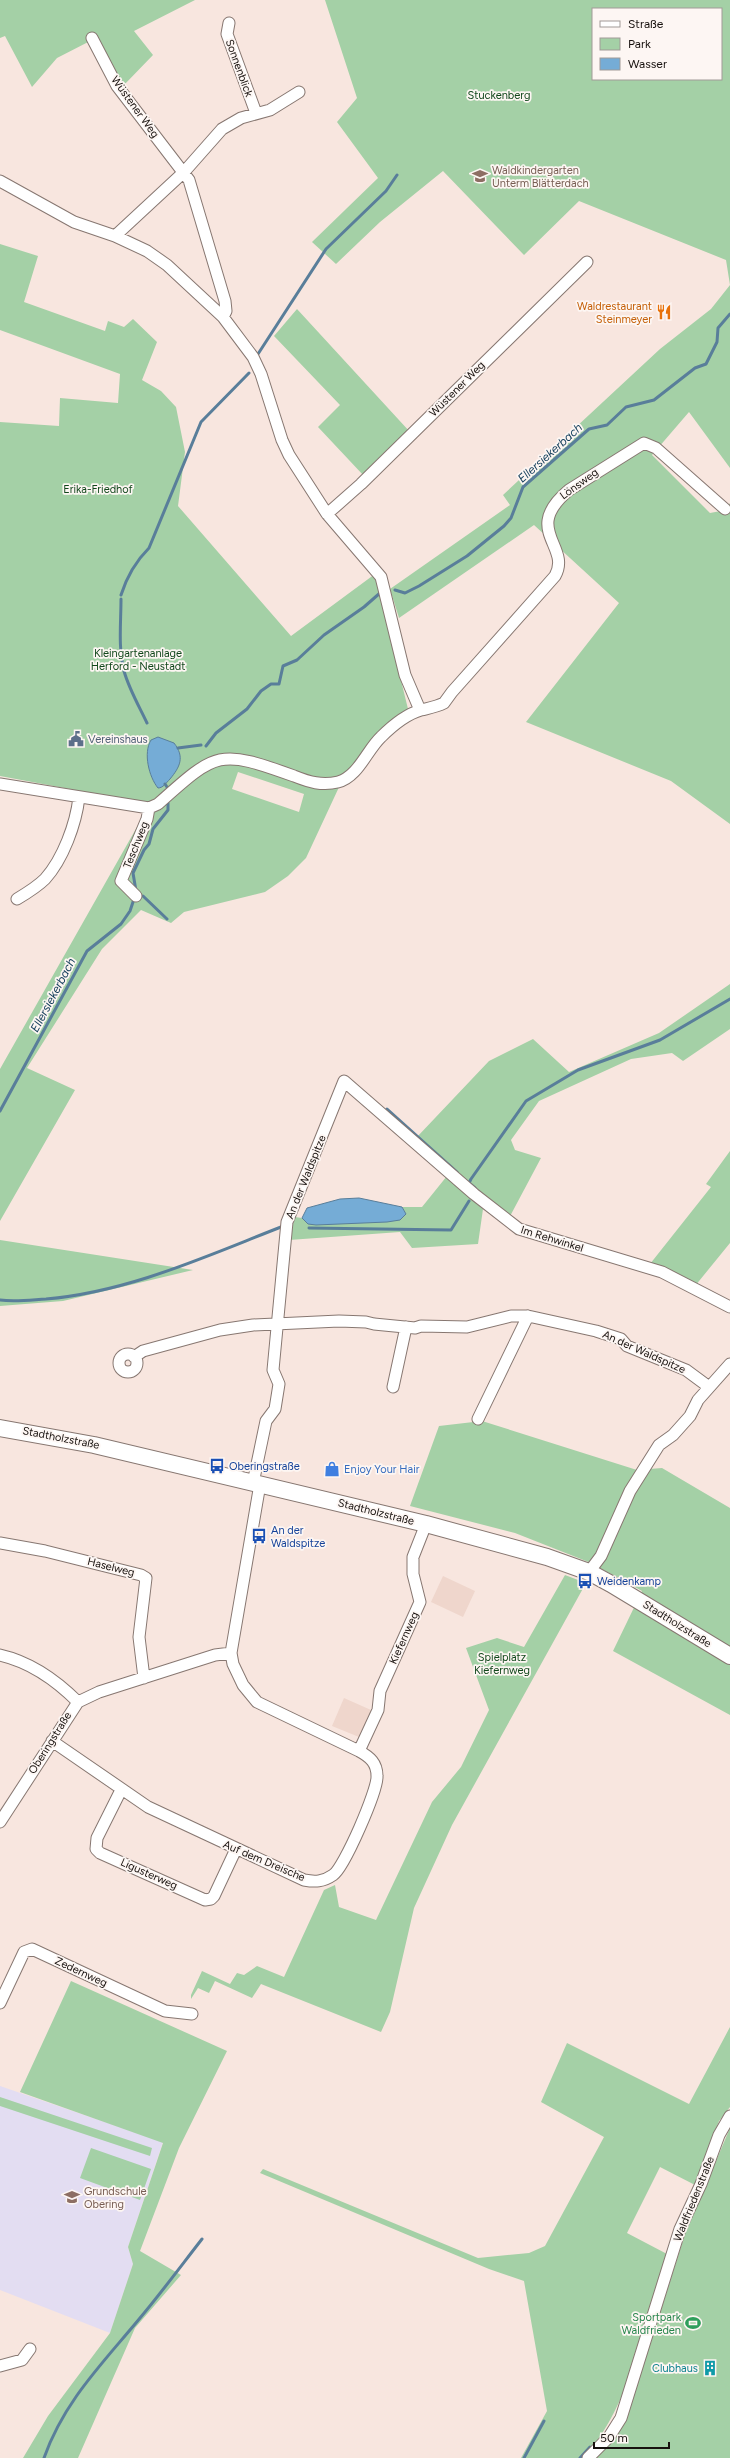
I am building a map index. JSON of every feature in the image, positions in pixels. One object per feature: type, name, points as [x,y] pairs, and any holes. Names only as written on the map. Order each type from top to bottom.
[{"type":"street","name":"Sonnenblick","points":[[228,23],[227,34],[256,113]]},
{"type":"street","name":"Wüstener Weg","points":[[92,38],[118,86],[189,180],[225,301],[226,311],[223,317]]},
{"type":"street","points":[[115,236],[184,172],[222,129],[233,122],[256,113],[270,110],[300,92]]},
{"type":"street","points":[[0,181],[74,222],[115,236],[146,251],[166,265],[223,317],[252,357],[261,374],[282,440],[327,514],[381,577],[405,675],[420,710],[404,719],[382,736],[353,773],[340,782],[319,784],[252,761],[228,758],[203,766],[158,804],[149,808],[0,784]]},
{"type":"street","name":"Wüstener Weg","points":[[327,514],[361,484],[587,262]]},
{"type":"street","name":"Lönsweg","points":[[420,710],[444,704],[452,692],[557,572],[559,568],[558,560],[547,529],[547,518],[558,499],[569,490],[644,443],[656,448],[725,509]]},
{"type":"street","points":[[17,898],[45,879],[56,863],[78,809],[79,797]]},
{"type":"street","name":"Teschweg","points":[[136,896],[121,881],[147,819],[149,808]]},
{"type":"street","name":"Im Rehwinkel","points":[[344,1081],[474,1194],[519,1230],[662,1272],[730,1307]]},
{"type":"street","name":"An der Waldspitze","points":[[256,1484],[266,1421],[275,1409],[279,1384],[273,1370],[287,1222],[344,1081]]},
{"type":"street","name":"An der Waldspitze","points":[[134,1357],[142,1351],[220,1330],[277,1324],[366,1322],[406,1327],[467,1327],[511,1316],[528,1316],[596,1331],[621,1339],[627,1346],[686,1370],[709,1387]]},
{"type":"street","points":[[478,1419],[528,1316]]},
{"type":"street","points":[[393,1387],[406,1327]]},
{"type":"street","points":[[589,1572],[602,1556],[630,1491],[654,1452],[690,1416],[698,1400],[730,1364]]},
{"type":"street","name":"Stadtholzstraße","points":[[0,1428],[69,1439],[426,1524],[547,1557],[589,1572],[730,1656]]},
{"type":"street","points":[[231,1653],[252,1520],[256,1484]]},
{"type":"street","name":"Kiefernweg","points":[[359,1751],[378,1710],[380,1691],[420,1602],[412,1574],[413,1557],[426,1524]]},
{"type":"street","name":"Haselweg","points":[[0,1543],[45,1551],[141,1575],[146,1578],[139,1637],[144,1678]]},
{"type":"street","name":"Oberingstraße","points":[[0,1822],[78,1702],[99,1692],[215,1655],[231,1653]]},
{"type":"street","name":"Auf dem Dreische","points":[[52,1740],[122,1790],[155,1811],[304,1880],[316,1882],[334,1875],[340,1869],[376,1792],[377,1776],[374,1762],[370,1757],[359,1751],[257,1702],[243,1685],[233,1664],[231,1653]]},
{"type":"street","points":[[0,1655],[33,1667],[54,1681],[78,1702]]},
{"type":"street","name":"Ligusterweg","points":[[122,1790],[97,1838],[96,1848],[100,1852],[205,1900],[211,1899],[214,1896],[236,1849]]},
{"type":"street","points":[[0,1801],[10,1807]]},
{"type":"street","name":"Zedernweg","points":[[0,2003],[24,1952],[32,1949],[165,2011],[192,2014]]},
{"type":"street","name":"Waldfriedenstraße","points":[[588,2458],[609,2437],[621,2418],[680,2229],[701,2184],[719,2135],[730,2116]]},
{"type":"street","points":[[0,2366],[22,2360],[30,2350]]},
{"type":"shaded area","points":[[443,1576],[475,1591],[463,1617],[431,1602]]},
{"type":"shaded area","points":[[344,1698],[371,1710],[359,1737],[332,1726]]},
{"type":"shaded area","name":"Grundschule Obering","points":[[0,2086],[163,2142],[128,2247],[133,2264],[110,2333],[0,2290]]},
{"type":"green space","points":[[0,0],[195,0],[134,31],[153,55],[124,85],[96,38],[57,58],[32,87],[5,36],[0,38]]},
{"type":"green space","name":"Stuckenberg","points":[[325,0],[730,0],[730,285],[726,260],[579,201],[524,255],[443,171],[380,222],[336,264],[312,242],[378,178],[337,122],[357,98]]},
{"type":"green space","points":[[0,244],[38,256],[24,302],[105,331],[108,321],[124,327],[133,319],[157,342],[142,380],[161,391],[176,407],[185,452],[178,506],[291,636],[375,574],[408,709],[367,745],[340,785],[306,858],[288,876],[265,892],[184,912],[171,923],[141,910],[102,949],[27,1068],[75,1090],[0,1221],[0,1069],[150,804],[0,776],[0,422],[59,426],[60,398],[118,403],[120,374],[0,330]],"holes":[[[238,772],[304,794],[299,812],[232,789]]]},
{"type":"green space","points":[[730,285],[730,468],[689,412],[652,455],[710,513],[726,510],[730,503],[730,824],[671,781],[526,722],[619,603],[534,525],[399,618],[390,589],[510,505],[503,495],[660,349],[711,309]]},
{"type":"green space","points":[[297,309],[410,432],[364,476],[318,427],[340,405],[274,336]]},
{"type":"green space","points":[[730,984],[730,1029],[683,1061],[672,1053],[631,1059],[539,1101],[511,1140],[515,1150],[541,1158],[508,1220],[417,1137],[489,1061],[533,1039],[569,1072],[659,1033]]},
{"type":"green space","points":[[730,1151],[730,1243],[695,1286],[650,1264],[711,1187],[706,1184]]},
{"type":"green space","points":[[447,1176],[483,1209],[478,1244],[412,1248],[400,1232],[289,1240],[295,1217],[302,1218],[308,1224],[406,1214],[402,1207],[422,1207]]},
{"type":"green space","points":[[0,1240],[193,1270],[63,1301],[0,1306]]},
{"type":"green space","points":[[482,1421],[637,1470],[662,1468],[730,1508],[730,1715],[613,1651],[642,1591],[591,1563],[515,1533],[410,1506],[439,1426]]},
{"type":"green space","name":"Spielplatz Kiefernweg","points":[[565,1575],[586,1583],[452,1825],[414,1908],[390,2012],[381,2032],[261,1984],[252,1998],[215,1981],[209,1993],[198,1988],[191,1999],[191,1995],[202,1971],[230,1984],[237,1973],[244,1975],[257,1966],[284,1977],[324,1890],[335,1885],[339,1907],[376,1920],[432,1802],[461,1767],[489,1710],[466,1648],[497,1638],[524,1647]]},
{"type":"green space","points":[[71,1981],[227,2051],[179,2148],[140,2251],[181,2275],[135,2328],[78,2458],[23,2458],[48,2416],[110,2333],[133,2264],[128,2247],[163,2143],[20,2092]]},
{"type":"green space","points":[[730,2027],[730,2107],[719,2121],[695,2185],[660,2167],[627,2233],[667,2254],[644,2334],[625,2389],[613,2415],[599,2438],[583,2458],[521,2458],[547,2411],[524,2281],[489,2269],[260,2173],[263,2169],[478,2258],[529,2253],[545,2246],[604,2137],[541,2102],[567,2043],[689,2104]]},
{"type":"green space","points":[[0,2097],[152,2148],[150,2156],[0,2106]]},
{"type":"green space","name":"Sportpark Waldfrieden","points":[[730,2128],[730,2458],[595,2458],[611,2439],[629,2411],[685,2234]]},
{"type":"green space","points":[[91,2148],[151,2169],[140,2200],[80,2178]]},
{"type":"water","points":[[158,737],[174,743],[179,753],[180,762],[173,775],[164,785],[158,788],[152,778],[148,765],[147,751],[151,740]]},
{"type":"water","points":[[359,1198],[402,1207],[406,1214],[400,1220],[387,1222],[316,1225],[308,1224],[302,1218],[307,1208],[340,1199]]},
{"type":"waterway","points":[[258,354],[326,249],[386,191],[397,175]]},
{"type":"waterway","name":"Ellersiekerbach","points":[[395,590],[405,593],[419,586],[467,556],[504,526],[511,518],[523,487],[589,429],[607,425],[626,407],[654,400],[695,368],[706,364],[717,342],[718,328],[730,314]]},
{"type":"waterway","points":[[121,595],[132,570],[149,548],[201,422],[249,373]]},
{"type":"waterway","name":"Ellersiekerbach","points":[[206,746],[216,733],[247,709],[261,691],[271,684],[279,684],[283,666],[297,660],[324,635],[364,607],[380,593]]},
{"type":"waterway","points":[[121,599],[120,644],[122,662],[131,691],[147,723]]},
{"type":"waterway","points":[[178,748],[201,745]]},
{"type":"waterway","name":"Ellersiekerbach","points":[[165,784],[169,790]]},
{"type":"waterway","name":"Ellersiekerbach","points":[[136,891],[133,873],[144,850],[149,844],[153,829],[168,810],[168,803]]},
{"type":"waterway","points":[[143,896],[167,919]]},
{"type":"waterway","name":"Ellersiekerbach","points":[[0,1111],[87,951],[121,924],[130,911],[134,899]]},
{"type":"waterway","points":[[475,1188],[469,1183],[471,1179],[526,1101],[578,1070],[660,1040],[730,999]]},
{"type":"waterway","points":[[387,1109],[457,1172]]},
{"type":"waterway","points":[[309,1228],[451,1230],[469,1201]]},
{"type":"waterway","points":[[0,1300],[17,1301],[46,1299],[106,1289],[165,1272],[281,1227]]},
{"type":"waterway","points":[[44,2458],[52,2437],[73,2401],[99,2367],[156,2299],[202,2239]]},
{"type":"waterway","points":[[524,2458],[544,2421]]},
{"type":"waterway","points":[[580,2458],[590,2447]]},
{"type":"place","name":"Waldkindergarten Unterm Blätterdach","points":[[480,176]]},
{"type":"place","name":"Waldrestaurant Steinmeyer","points":[[664,312]]},
{"type":"place","name":"Vereinshaus","points":[[76,739]]},
{"type":"place","name":"Oberingstraße","points":[[217,1466]]},
{"type":"place","name":"Enjoy Your Hair","points":[[332,1469]]},
{"type":"place","name":"An der Waldspitze","points":[[259,1536]]},
{"type":"place","name":"Weidenkamp","points":[[585,1581]]},
{"type":"place","name":"Grundschule Obering","points":[[72,2197]]},
{"type":"place","name":"Sportpark Waldfrieden","points":[[693,2323]]},
{"type":"place","name":"Clubhaus","points":[[710,2368]]},
{"type":"park label","name":"Erika-Friedhof","points":[[98,489]]},
{"type":"park label","name":"Kleingartenanlage Herford - Neustadt","points":[[138,659]]}]
